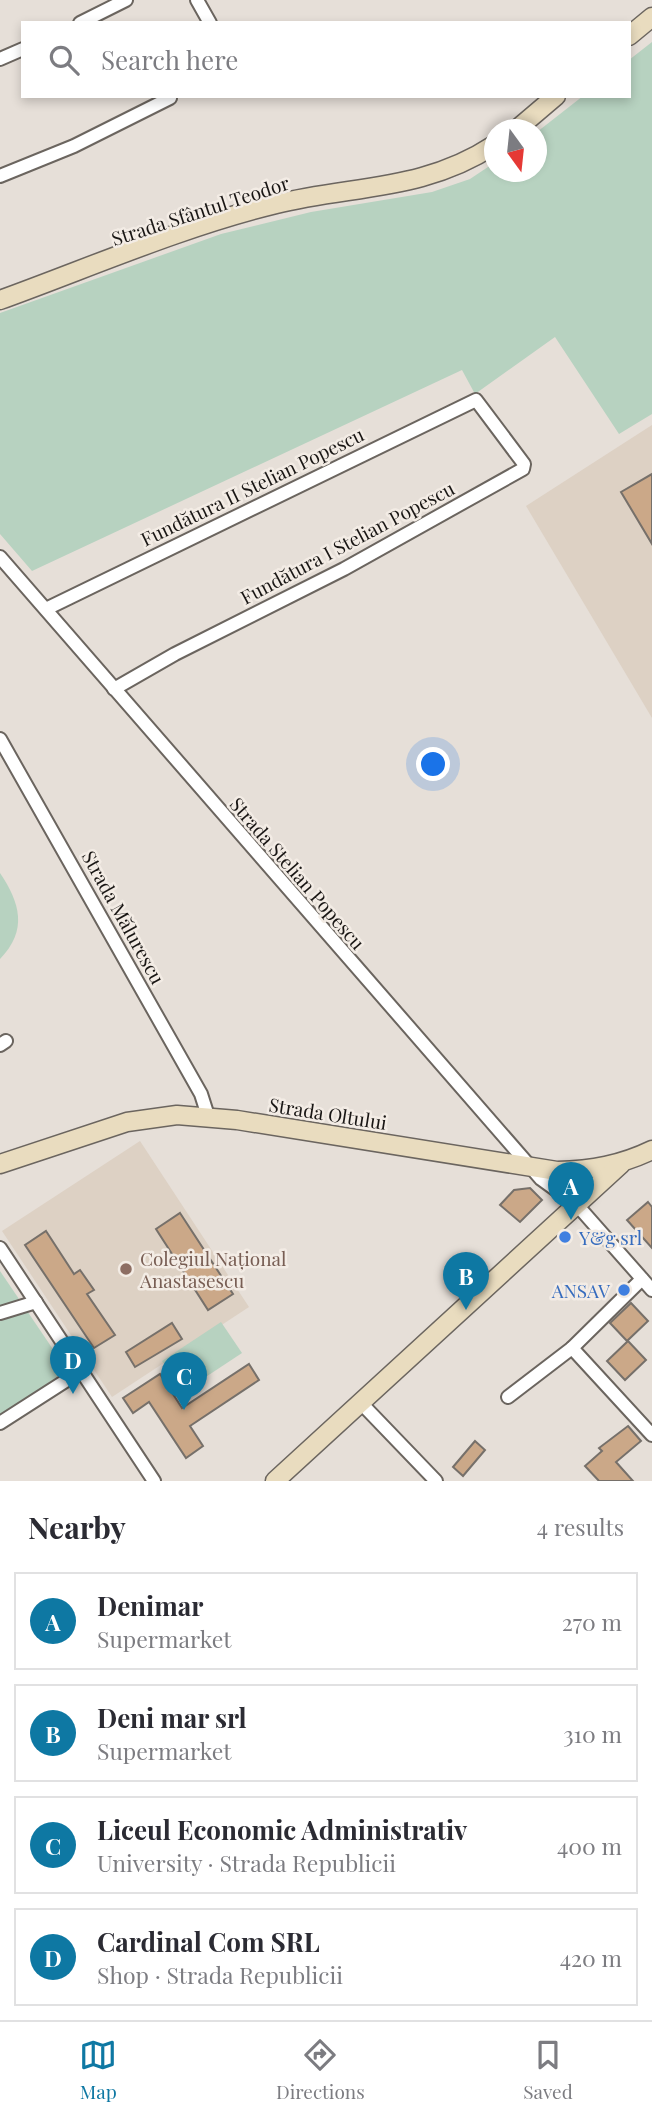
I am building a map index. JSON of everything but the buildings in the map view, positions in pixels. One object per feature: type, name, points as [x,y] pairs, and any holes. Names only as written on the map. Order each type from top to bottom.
[{"type":"main road","points":[[631,34],[652,17]]},
{"type":"main road","points":[[529,119],[554,98]]},
{"type":"main road","name":"Strada Sfântul Teodor","points":[[0,300],[275,204],[391,186],[429,177],[484,151]]},
{"type":"main road","name":"Strada Oltului","points":[[0,1164],[128,1122],[155,1116],[208,1116],[532,1168],[579,1170],[622,1163],[652,1150]]},
{"type":"main road","points":[[275,1481],[622,1163]]},
{"type":"street","points":[[84,21],[126,0]]},
{"type":"street","points":[[197,0],[209,21]]},
{"type":"street","points":[[0,59],[21,50]]},
{"type":"street","points":[[0,176],[74,146],[170,98]]},
{"type":"street","name":"Fundătura II Stelian Popescu","points":[[46,610],[476,400]]},
{"type":"street","name":"Fundătura I Stelian Popescu","points":[[114,689],[175,654],[344,569],[523,469],[524,464],[476,400]]},
{"type":"street","name":"Strada Stelian Popescu","points":[[0,557],[532,1168],[548,1185],[577,1205],[652,1290]]},
{"type":"street","name":"Strada Mălurescu","points":[[0,739],[201,1094],[208,1116]]},
{"type":"street","points":[[0,1248],[154,1481]]},
{"type":"street","points":[[508,1397],[572,1348],[642,1279]]},
{"type":"street","points":[[0,1314],[36,1302]]},
{"type":"street","points":[[572,1348],[652,1435]]},
{"type":"street","points":[[0,1423],[81,1371]]},
{"type":"street","points":[[361,1403],[436,1481]]},
{"type":"shaded area","points":[[652,425],[652,718],[526,506]]},
{"type":"shaded area","name":"Colegiul Național Anastasescu","points":[[140,1141],[249,1307],[112,1397],[2,1231]]},
{"type":"green space","points":[[652,42],[652,414],[619,434],[555,337],[475,394],[462,370],[32,571],[0,534],[0,313],[221,234],[311,212],[432,192],[470,179],[484,170],[484,182],[547,182],[547,124],[580,98],[631,98],[631,58]]},
{"type":"green space","points":[[0,873],[16,906],[18,927],[15,938],[0,959]]},
{"type":"green space","points":[[0,1271],[67,1370],[0,1416]]},
{"type":"green space","points":[[221,1322],[242,1353],[183,1392],[162,1361]]},
{"type":"place","name":"Denimar","points":[[571,1220]]},
{"type":"place","name":"Y&g srl","points":[[565,1237]]},
{"type":"place","name":"Colegiul Național Anastasescu","points":[[126,1269]]},
{"type":"place","name":"ANSAV","points":[[624,1290]]},
{"type":"place","name":"Deni mar srl","points":[[466,1310]]},
{"type":"place","name":"Cardinal Com SRL","points":[[73,1394]]},
{"type":"place","name":"Liceul Economic Administrativ","points":[[184,1410]]}]
